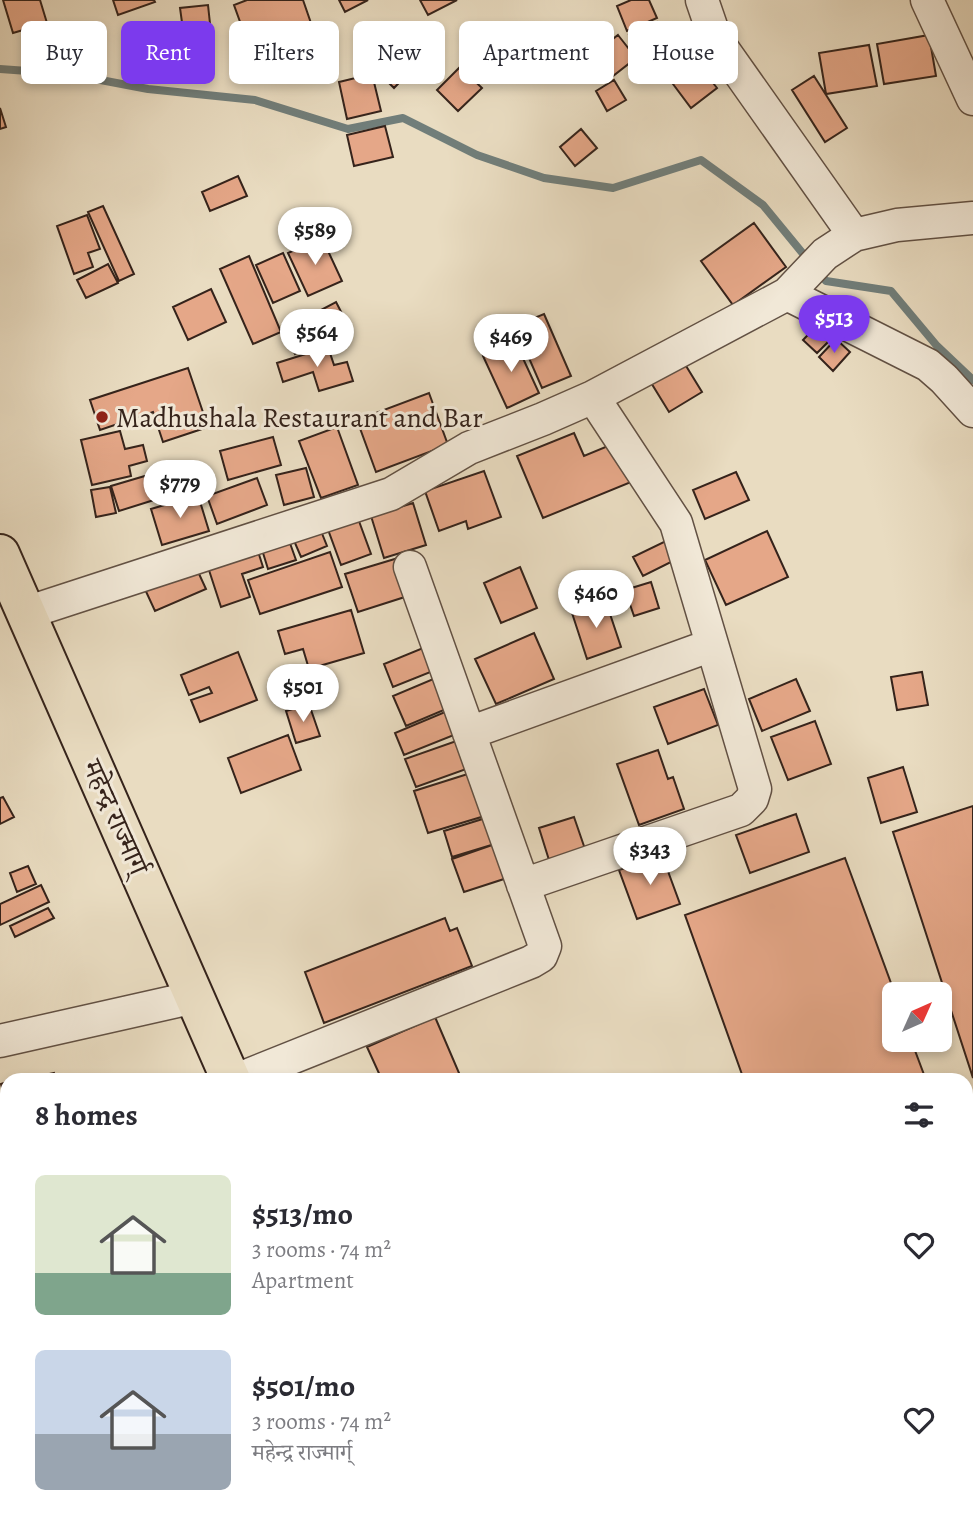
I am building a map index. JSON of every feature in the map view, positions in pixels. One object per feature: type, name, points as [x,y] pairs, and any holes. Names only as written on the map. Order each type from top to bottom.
[{"type":"highway","name":"महेन्द्र राज्मार्ग्","points":[[0,554],[231,1073]]},
{"type":"street","points":[[702,0],[715,38],[854,235]]},
{"type":"street","points":[[927,0],[973,99]]},
{"type":"street","points":[[26,613],[391,494],[469,448],[593,397],[793,289],[825,254],[854,235],[897,225],[973,218]]},
{"type":"street","points":[[793,289],[928,365],[973,411]]},
{"type":"street","points":[[523,885],[741,810],[748,804],[755,789],[676,523],[593,397]]},
{"type":"street","points":[[252,1073],[531,962],[541,956],[545,946],[410,568]]},
{"type":"street","points":[[469,733],[712,645]]},
{"type":"street","points":[[0,1041],[195,997]]},
{"type":"building","points":[[3,0],[40,0],[46,21],[21,21],[21,31],[13,33]]},
{"type":"building","points":[[113,0],[154,0],[155,2],[118,15]]},
{"type":"building","points":[[247,0],[303,0],[310,21],[240,21],[234,5]]},
{"type":"building","points":[[339,0],[368,0],[345,12]]},
{"type":"building","points":[[420,0],[457,0],[428,15]]},
{"type":"building","points":[[631,0],[649,0],[657,18],[650,21],[628,21],[627,31],[617,6]]},
{"type":"building","points":[[208,5],[210,21],[182,21],[180,8]]},
{"type":"building","points":[[618,35],[628,48],[628,64],[614,75],[614,38]]},
{"type":"building","points":[[929,35],[936,76],[884,84],[877,44]]},
{"type":"building","points":[[869,45],[877,86],[826,94],[819,53]]},
{"type":"building","points":[[459,68],[459,84],[478,84],[482,88],[458,111],[437,90]]},
{"type":"building","points":[[814,76],[847,128],[825,142],[792,90]]},
{"type":"building","points":[[353,79],[353,84],[374,84],[381,111],[347,119],[339,82]]},
{"type":"building","points":[[614,80],[626,100],[607,111],[596,91],[607,84],[614,84]]},
{"type":"building","points":[[673,84],[714,84],[717,88],[691,108]]},
{"type":"building","points":[[0,108],[6,127],[0,129]]},
{"type":"building","points":[[385,126],[393,157],[354,166],[347,135]]},
{"type":"building","points":[[581,129],[597,148],[575,166],[560,147]]},
{"type":"building","points":[[238,176],[247,196],[210,211],[202,192]]},
{"type":"building","points":[[103,206],[134,274],[119,281],[88,212]]},
{"type":"building","points":[[87,215],[100,249],[88,253],[93,267],[74,274],[57,226]]},
{"type":"building","points":[[754,223],[786,267],[733,305],[701,261]]},
{"type":"building","points":[[322,238],[342,281],[308,296],[288,253]]},
{"type":"building","points":[[283,253],[300,291],[273,303],[256,265]]},
{"type":"building","points":[[249,256],[281,332],[253,344],[220,269]]},
{"type":"building","points":[[108,264],[118,283],[86,298],[77,280]]},
{"type":"building","points":[[211,289],[226,322],[188,340],[173,307]]},
{"type":"building","points":[[336,302],[350,329],[319,345],[304,319]]},
{"type":"building","points":[[544,314],[571,376],[542,388],[515,326]]},
{"type":"building","points":[[825,317],[840,330],[817,353],[803,340]]},
{"type":"building","points":[[297,320],[310,346],[295,354],[282,328]]},
{"type":"building","points":[[836,339],[850,352],[833,371],[819,357]]},
{"type":"building","points":[[515,341],[539,393],[507,408],[483,356]]},
{"type":"building","points":[[328,347],[334,365],[347,362],[353,381],[319,391],[313,372],[283,382],[277,363]]},
{"type":"building","points":[[683,361],[702,392],[669,412],[650,381]]},
{"type":"building","points":[[188,368],[208,427],[163,442],[153,412],[100,430],[90,400]]},
{"type":"building","points":[[429,393],[448,445],[376,472],[357,420]]},
{"type":"building","points":[[337,427],[358,485],[321,498],[299,441]]},
{"type":"building","points":[[120,431],[125,449],[143,445],[147,461],[129,466],[131,476],[92,485],[81,440]]},
{"type":"building","points":[[574,433],[584,456],[620,441],[636,480],[543,518],[517,456]]},
{"type":"building","points":[[273,437],[281,465],[228,480],[220,451]]},
{"type":"building","points":[[306,468],[314,497],[284,505],[276,475]]},
{"type":"building","points":[[165,470],[173,494],[119,511],[111,486]]},
{"type":"building","points":[[484,471],[501,517],[468,529],[466,521],[439,531],[425,491]]},
{"type":"building","points":[[736,472],[749,500],[705,519],[693,490]]},
{"type":"building","points":[[257,478],[267,505],[217,524],[207,496]]},
{"type":"building","points":[[110,487],[116,513],[96,517],[91,490]]},
{"type":"building","points":[[198,495],[209,531],[162,545],[151,509]]},
{"type":"building","points":[[413,503],[426,545],[384,558],[371,516]]},
{"type":"building","points":[[356,513],[371,554],[341,565],[326,524]]},
{"type":"building","points":[[319,526],[327,546],[301,557],[292,536]]},
{"type":"building","points":[[767,531],[788,577],[726,605],[705,560]]},
{"type":"building","points":[[286,532],[296,560],[268,569],[259,540]]},
{"type":"building","points":[[670,539],[679,558],[643,576],[633,557]]},
{"type":"building","points":[[256,545],[263,567],[242,574],[250,597],[221,607],[206,561]]},
{"type":"building","points":[[330,552],[342,587],[260,614],[248,580]]},
{"type":"building","points":[[398,558],[411,595],[358,612],[345,574]]},
{"type":"building","points":[[194,563],[206,589],[155,611],[143,585]]},
{"type":"building","points":[[520,567],[537,608],[501,623],[484,583]]},
{"type":"building","points":[[651,582],[659,608],[634,616],[625,590]]},
{"type":"building","points":[[606,602],[621,647],[587,659],[572,613]]},
{"type":"building","points":[[351,610],[364,653],[309,669],[303,649],[285,654],[278,631]]},
{"type":"building","points":[[534,633],[554,679],[496,704],[475,659]]},
{"type":"building","points":[[423,648],[433,671],[393,687],[384,664]]},
{"type":"building","points":[[238,652],[257,700],[200,722],[191,700],[212,693],[209,687],[189,695],[181,675]]},
{"type":"building","points":[[922,672],[928,705],[897,710],[891,677]]},
{"type":"building","points":[[438,677],[451,707],[406,726],[393,696]]},
{"type":"building","points":[[796,679],[810,711],[762,731],[749,699]]},
{"type":"building","points":[[704,689],[718,725],[668,744],[654,707]]},
{"type":"building","points":[[309,704],[320,736],[296,743],[286,711]]},
{"type":"building","points":[[445,712],[454,735],[404,755],[395,733]]},
{"type":"building","points":[[815,721],[831,764],[788,780],[771,737]]},
{"type":"building","points":[[288,735],[301,770],[241,793],[228,758]]},
{"type":"building","points":[[462,739],[472,767],[416,787],[405,759]]},
{"type":"building","points":[[658,750],[668,779],[673,777],[684,809],[639,825],[617,764]]},
{"type":"building","points":[[903,767],[917,812],[881,823],[868,778]]},
{"type":"building","points":[[474,772],[488,815],[428,833],[414,791]]},
{"type":"building","points":[[3,797],[14,817],[0,824],[0,798]]},
{"type":"building","points":[[973,806],[973,1073],[952,1013],[952,982],[942,982],[893,832]]},
{"type":"building","points":[[796,814],[809,852],[750,873],[736,835]]},
{"type":"building","points":[[489,817],[498,843],[452,857],[444,831]]},
{"type":"building","points":[[574,817],[585,849],[549,860],[539,828]]},
{"type":"building","points":[[495,844],[507,878],[464,892],[452,859]]},
{"type":"building","points":[[662,855],[680,904],[637,919],[619,870]]},
{"type":"building","points":[[845,858],[891,982],[882,982],[882,1052],[916,1052],[923,1073],[741,1073],[685,915]]},
{"type":"building","points":[[28,866],[36,884],[17,892],[10,873]]},
{"type":"building","points":[[41,885],[49,902],[0,925],[0,904]]},
{"type":"building","points":[[48,908],[54,918],[15,937],[10,926]]},
{"type":"building","points":[[445,918],[450,931],[457,928],[472,966],[324,1023],[305,972]]},
{"type":"building","points":[[435,1017],[459,1073],[379,1073],[367,1047]]},
{"type":"waterway","points":[[0,69],[69,74],[148,89],[255,100],[348,129],[403,118],[477,155],[544,178],[613,188],[701,160],[763,205],[809,261]]},
{"type":"waterway","points":[[818,271],[826,281],[891,291],[937,346],[973,380]]},
{"type":"place","name":"Madhushala Restaurant and Bar","points":[[102,417]]}]
